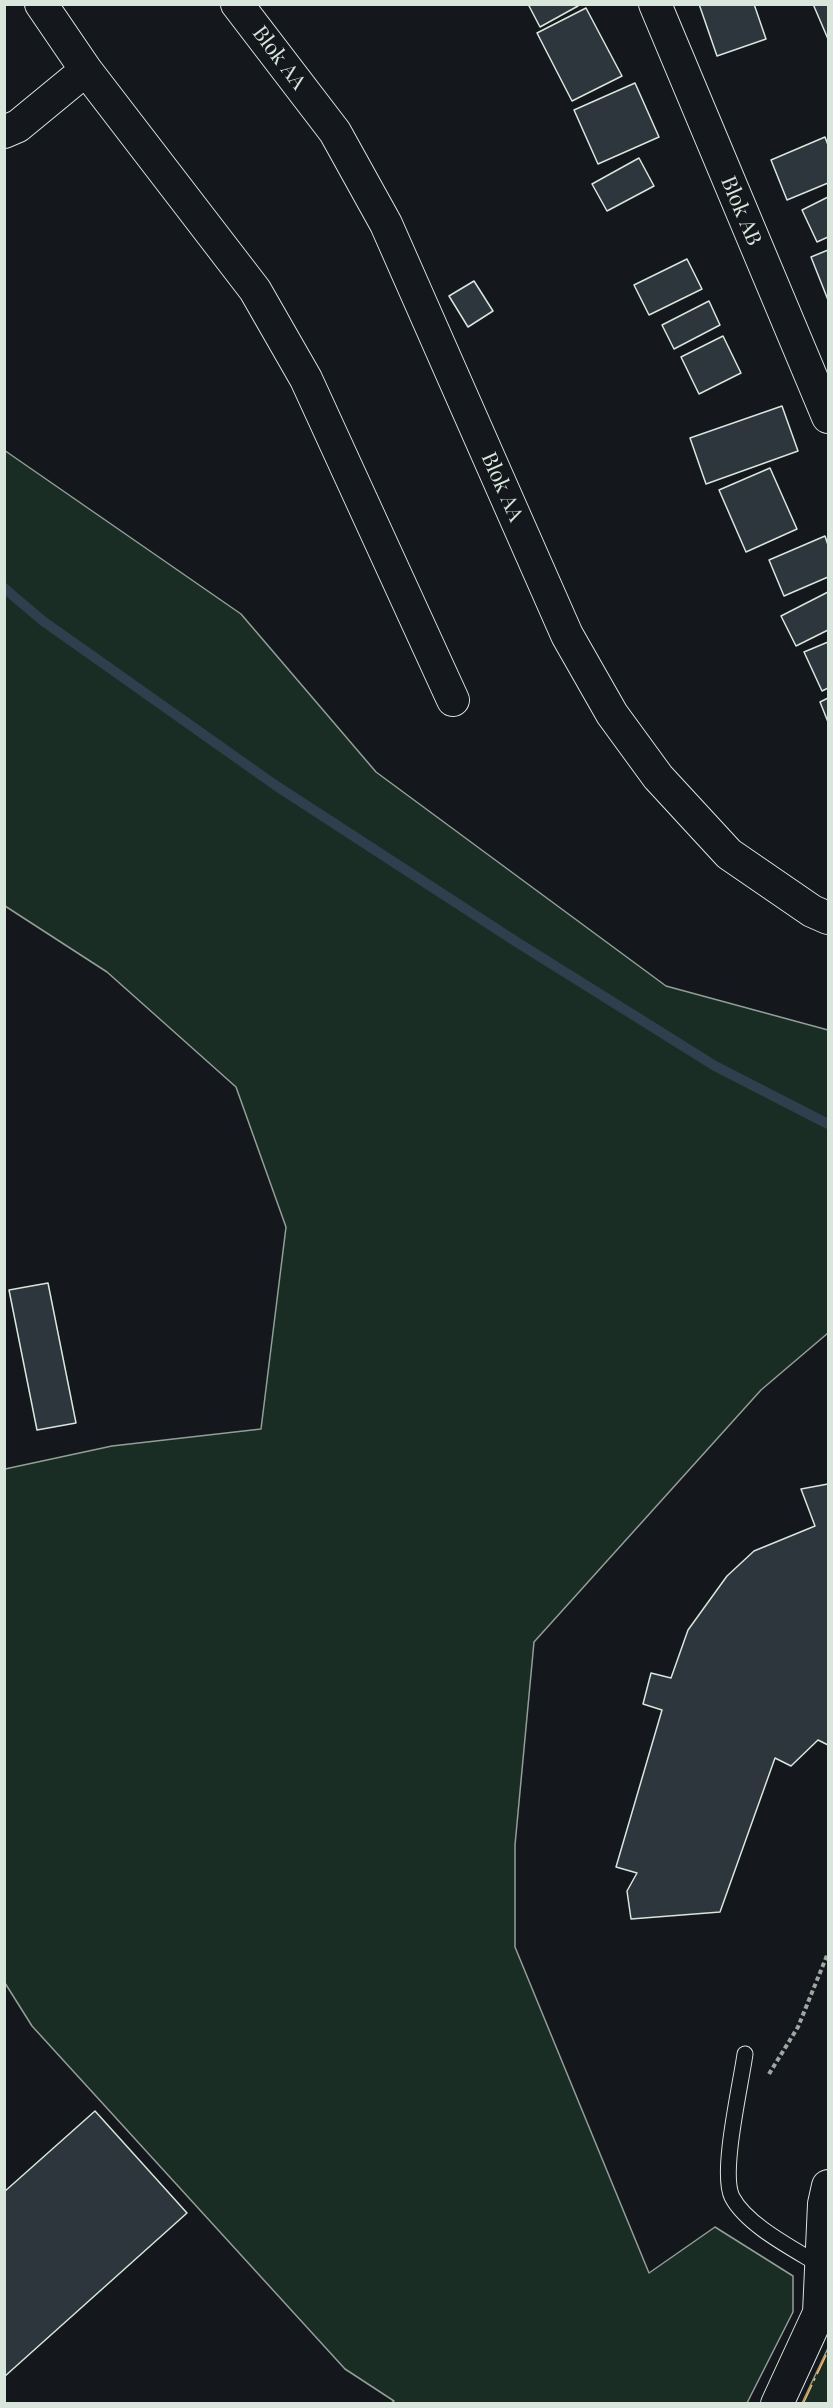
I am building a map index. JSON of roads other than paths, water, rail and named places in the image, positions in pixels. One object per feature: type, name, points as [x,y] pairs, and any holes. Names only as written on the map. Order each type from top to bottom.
[{"type":"street","points":[[41,4],[86,70],[261,300],[306,379],[453,700]]},
{"type":"street","name":"Blok AA","points":[[237,4],[335,132],[386,224],[567,635],[612,714],[658,777],[729,854],[812,911],[828,918]]},
{"type":"street","name":"Blok AB","points":[[655,4],[828,417]]},
{"type":"street","points":[[4,132],[18,126],[86,70]]},
{"type":"street","points":[[777,2403],[819,2313],[826,2269],[824,2204],[828,2186]]},
{"type":"lane","points":[[745,2054],[728,2172],[732,2196],[752,2221],[826,2269]]},
{"type":"waterway","points":[[4,588],[43,621],[275,785],[515,941],[715,1066],[828,1124]]}]
